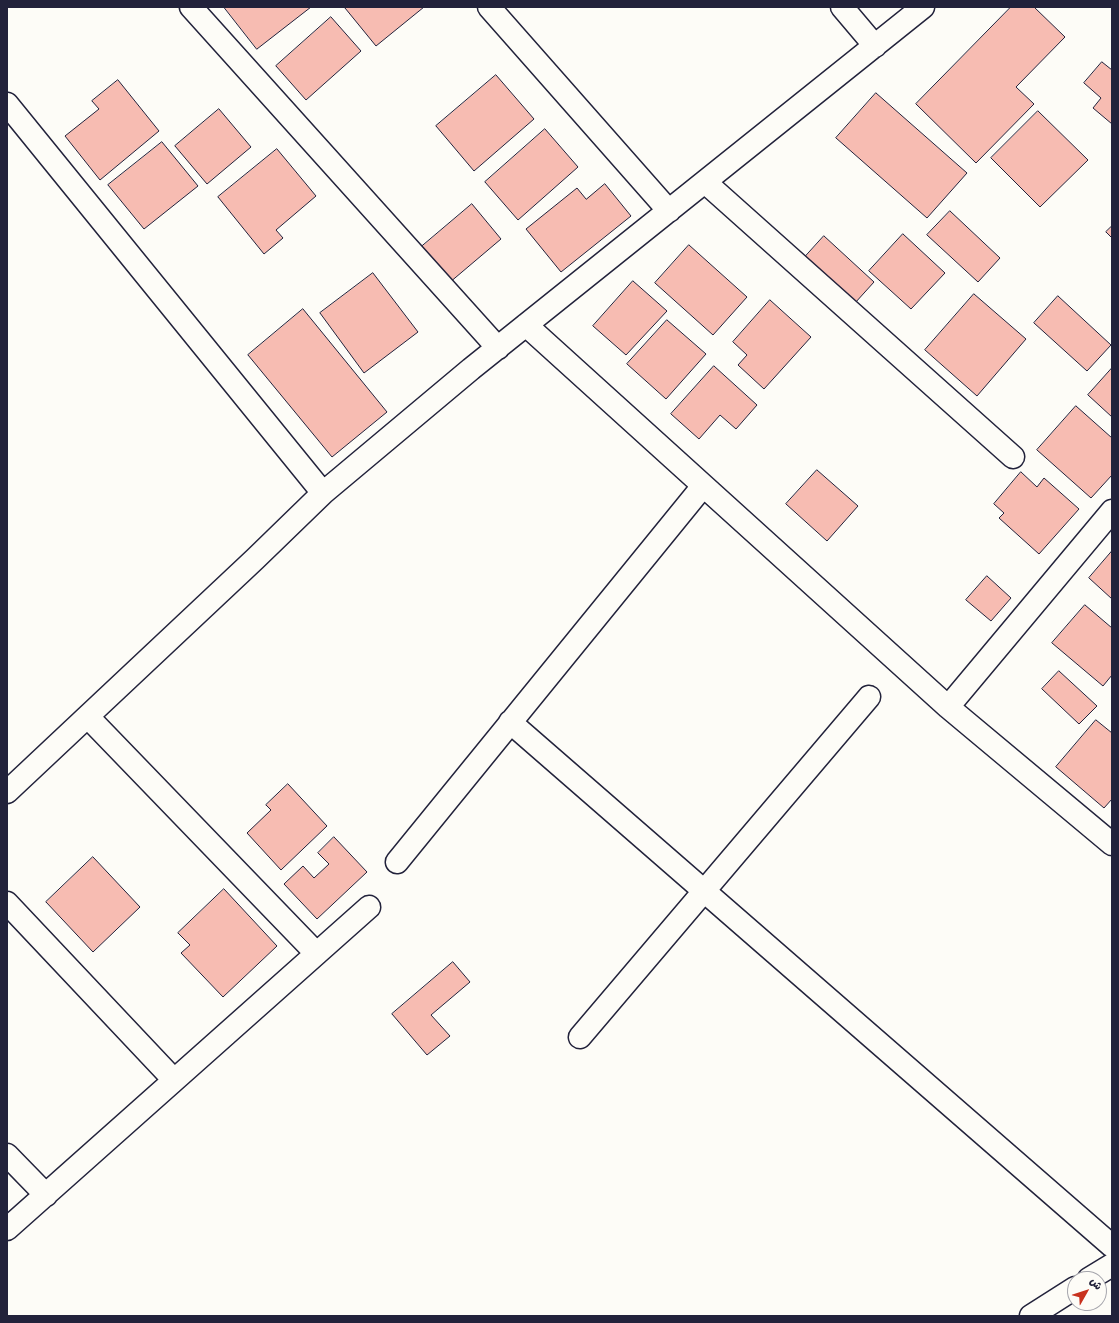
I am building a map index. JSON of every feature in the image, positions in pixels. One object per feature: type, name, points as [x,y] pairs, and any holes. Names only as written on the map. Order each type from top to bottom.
[{"type":"street","points":[[191,7],[498,348]]},
{"type":"street","points":[[489,7],[669,211]]},
{"type":"street","points":[[842,7],[875,46]]},
{"type":"street","points":[[7,792],[255,559],[323,493],[526,325],[923,7]]},
{"type":"street","points":[[7,104],[323,493]]},
{"type":"street","points":[[705,182],[1013,457]]},
{"type":"street","points":[[526,325],[948,707],[1112,844]]},
{"type":"street","points":[[397,862],[703,486]]},
{"type":"street","points":[[948,707],[1112,511]]},
{"type":"street","points":[[580,1037],[869,697]]},
{"type":"street","points":[[88,717],[316,952]]},
{"type":"street","points":[[510,722],[1112,1246]]},
{"type":"street","points":[[7,903],[174,1080]]},
{"type":"street","points":[[7,1229],[369,906]]},
{"type":"street","points":[[7,1155],[46,1195]]},
{"type":"street","points":[[1102,1271],[1112,1265]]},
{"type":"street","points":[[1030,1316],[1067,1293]]},
{"type":"building","points":[[224,7],[311,7],[257,49]]},
{"type":"building","points":[[424,7],[376,46],[345,8]]},
{"type":"building","points":[[1011,7],[1034,7],[1065,37],[1016,87],[1034,104],[976,163],[916,104]]},
{"type":"building","points":[[331,17],[361,51],[306,100],[276,66]]},
{"type":"building","points":[[1102,62],[1112,70],[1112,124],[1093,108],[1101,98],[1084,83]]},
{"type":"building","points":[[496,75],[534,119],[474,171],[436,126]]},
{"type":"building","points":[[118,80],[159,131],[100,180],[65,136],[99,109],[92,101]]},
{"type":"building","points":[[876,93],[967,173],[927,218],[836,138]]},
{"type":"building","points":[[219,109],[251,147],[207,184],[175,146]]},
{"type":"building","points":[[1038,111],[1088,160],[1040,207],[991,158]]},
{"type":"building","points":[[545,129],[578,167],[518,220],[485,182]]},
{"type":"building","points":[[162,142],[198,186],[144,229],[108,185]]},
{"type":"building","points":[[277,149],[316,196],[276,230],[283,238],[264,254],[218,197]]},
{"type":"building","points":[[605,184],[631,216],[561,272],[526,229],[577,188],[586,199]]},
{"type":"building","points":[[472,204],[501,239],[449,283],[420,248]]},
{"type":"building","points":[[950,211],[1000,258],[978,282],[927,235]]},
{"type":"building","points":[[1112,226],[1112,238],[1106,232]]},
{"type":"building","points":[[903,234],[945,273],[911,309],[869,271]]},
{"type":"building","points":[[824,236],[874,282],[855,303],[805,257]]},
{"type":"building","points":[[689,245],[747,297],[713,335],[655,283]]},
{"type":"building","points":[[373,273],[418,332],[364,373],[320,313]]},
{"type":"building","points":[[633,281],[667,311],[626,355],[593,326]]},
{"type":"building","points":[[974,294],[1026,339],[977,396],[925,350]]},
{"type":"building","points":[[1058,296],[1111,345],[1087,371],[1034,323]]},
{"type":"building","points":[[770,300],[811,337],[764,389],[738,365],[747,355],[733,342]]},
{"type":"building","points":[[303,309],[387,412],[332,457],[248,355]]},
{"type":"building","points":[[667,320],[706,354],[666,399],[627,364]]},
{"type":"building","points":[[714,366],[757,405],[736,429],[720,415],[699,439],[671,414]]},
{"type":"building","points":[[1112,368],[1112,417],[1088,395]]},
{"type":"building","points":[[1076,406],[1112,438],[1112,475],[1091,498],[1037,450]]},
{"type":"building","points":[[817,470],[858,506],[827,541],[786,504]]},
{"type":"building","points":[[1021,472],[1037,487],[1044,478],[1079,509],[1039,554],[999,518],[1004,513],[994,504]]},
{"type":"building","points":[[1112,551],[1112,599],[1089,578]]},
{"type":"building","points":[[987,576],[1011,598],[991,621],[966,600]]},
{"type":"building","points":[[1085,605],[1112,628],[1112,675],[1103,686],[1052,643]]},
{"type":"building","points":[[1059,671],[1097,706],[1079,724],[1042,689]]},
{"type":"building","points":[[1096,720],[1112,733],[1112,799],[1104,808],[1056,767]]},
{"type":"building","points":[[288,784],[327,826],[281,870],[247,833],[271,810],[266,805]]},
{"type":"building","points":[[334,837],[367,872],[317,919],[284,884],[303,866],[314,878],[329,864],[318,853]]},
{"type":"building","points":[[93,857],[140,907],[93,952],[46,902]]},
{"type":"building","points":[[224,889],[277,946],[223,997],[181,953],[190,945],[178,933]]},
{"type":"building","points":[[453,962],[470,982],[431,1015],[450,1036],[427,1055],[392,1014]]}]
